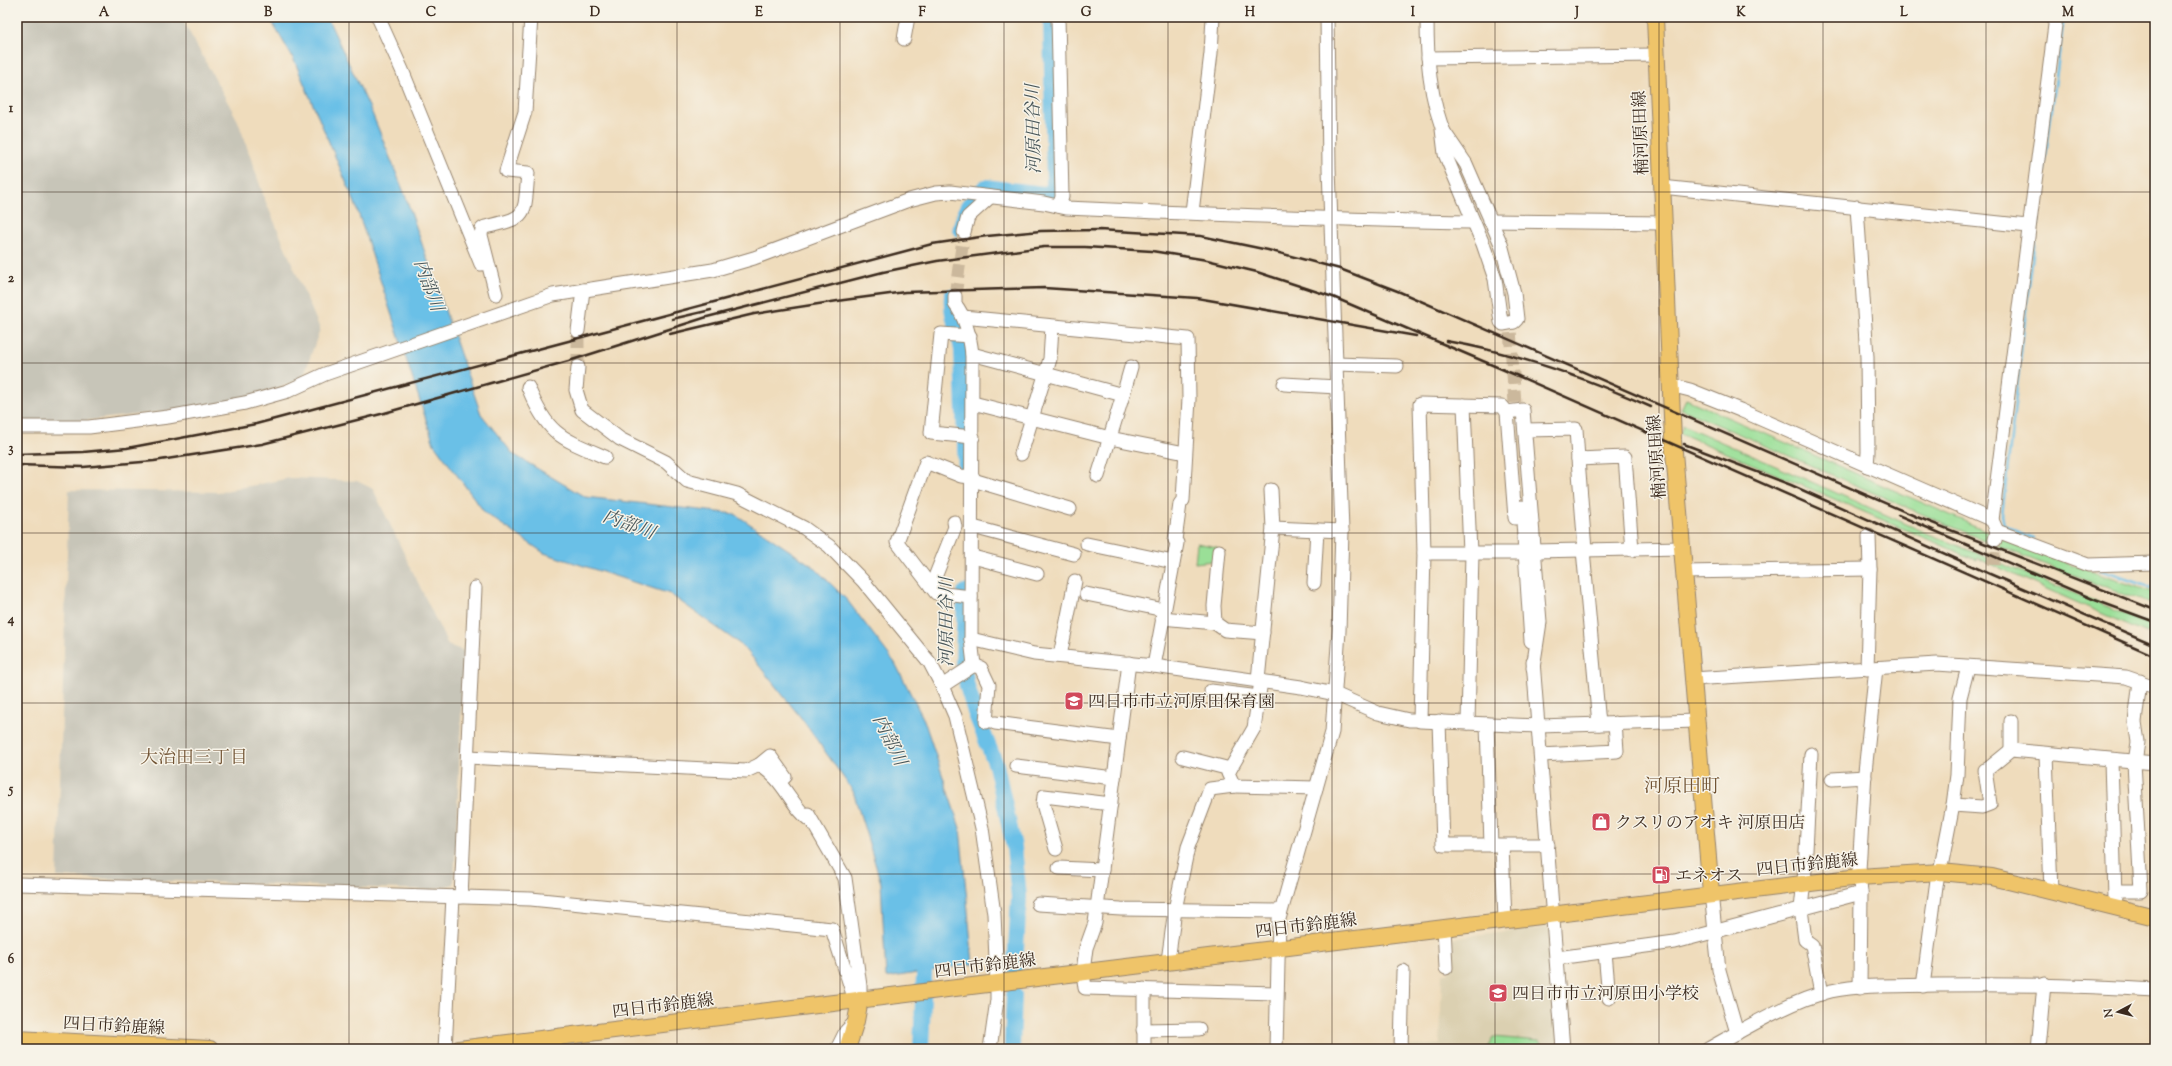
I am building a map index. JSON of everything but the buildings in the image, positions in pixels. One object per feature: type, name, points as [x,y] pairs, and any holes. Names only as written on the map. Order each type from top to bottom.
[{"type":"main road","name":"楠河原田線","points":[[1655,17],[1670,385],[1692,679],[1711,893]]},
{"type":"main road","name":"四日市鈴鹿線","points":[[459,1049],[1554,914],[1711,893],[1859,876],[1939,872],[1992,877],[2155,917]]},
{"type":"main road","points":[[847,1049],[856,1021],[860,999]]},
{"type":"main road","name":"四日市鈴鹿線","points":[[17,1038],[39,1044],[210,1049]]},
{"type":"street","points":[[378,17],[435,149],[470,240],[496,294]]},
{"type":"street","points":[[498,313],[496,294],[481,235],[482,229],[485,227],[514,220],[522,214],[525,203],[528,173],[506,170],[525,112],[531,17]]},
{"type":"street","points":[[904,39],[908,17]]},
{"type":"street","points":[[1058,17],[1062,197],[1059,206]]},
{"type":"street","points":[[1192,212],[1211,53],[1213,17]]},
{"type":"street","points":[[1276,1049],[1276,993],[1280,912],[1332,732],[1335,694],[1342,531],[1331,220],[1326,17]]},
{"type":"street","points":[[1427,17],[1428,58],[1434,105],[1442,129],[1501,266],[1509,314]]},
{"type":"street","points":[[1995,531],[2028,226],[2056,17]]},
{"type":"street","points":[[1428,58],[1656,55]]},
{"type":"street","points":[[1442,129],[1466,164],[1501,244],[1511,279],[1517,320],[1514,322],[1504,324],[1501,322],[1495,279],[1445,154],[1442,129]]},
{"type":"street","points":[[1662,187],[2028,226]]},
{"type":"street","points":[[17,428],[89,427],[176,416],[245,404],[288,391],[325,374],[553,295],[713,270],[761,256],[909,200],[936,193],[950,192],[1066,208],[1192,212],[1331,220],[1473,222]]},
{"type":"street","points":[[964,232],[968,217],[982,196]]},
{"type":"street","points":[[1857,207],[1867,357],[1867,466]]},
{"type":"street","points":[[1490,221],[1663,223]]},
{"type":"street","points":[[578,332],[582,290]]},
{"type":"street","points":[[955,296],[955,304],[963,317],[963,336],[972,354],[973,403],[968,436],[969,477],[973,527],[973,558],[969,597],[971,639],[966,670]]},
{"type":"street","points":[[963,317],[1052,327],[1188,339],[1189,399],[1183,500],[1180,504],[1175,540],[1177,543],[1154,666]]},
{"type":"street","points":[[1021,454],[1050,359],[1052,327]]},
{"type":"street","points":[[963,336],[941,334],[931,433],[968,436]]},
{"type":"street","points":[[972,354],[1123,395]]},
{"type":"street","points":[[1336,364],[1397,366]]},
{"type":"street","points":[[578,367],[576,390],[582,410],[620,439],[666,462],[687,481],[737,494],[804,528],[829,546],[863,581],[930,663],[955,716],[982,828],[994,914],[993,982],[997,1000],[991,1048]]},
{"type":"street","points":[[1098,476],[1131,367]]},
{"type":"street","points":[[1284,384],[1337,387]]},
{"type":"street","points":[[1670,385],[1690,390],[1740,410],[1867,466],[1995,531],[2088,565],[2155,563]]},
{"type":"street","points":[[528,387],[538,411],[547,425],[564,438],[605,457]]},
{"type":"street","points":[[973,403],[1110,438],[1186,453]]},
{"type":"street","points":[[1420,720],[1424,553],[1420,404],[1502,406],[1511,416],[1539,726],[1563,1049]]},
{"type":"street","points":[[1464,405],[1471,553],[1468,723]]},
{"type":"street","points":[[1511,416],[1523,410],[1540,622],[1533,668]]},
{"type":"street","points":[[1511,416],[1523,626],[1533,668]]},
{"type":"street","points":[[1525,430],[1576,429],[1584,550],[1599,724]]},
{"type":"street","points":[[1578,459],[1625,457],[1632,550]]},
{"type":"street","points":[[969,597],[936,593],[897,542],[926,462],[1070,509]]},
{"type":"street","points":[[1234,786],[1228,773],[1254,728],[1259,697],[1263,633],[1273,528],[1271,490]]},
{"type":"street","points":[[931,587],[955,527],[954,522]]},
{"type":"street","points":[[973,527],[1074,554]]},
{"type":"street","points":[[1273,528],[1342,531]]},
{"type":"street","points":[[1314,583],[1317,530]]},
{"type":"street","points":[[1860,988],[1861,893],[1859,876],[1871,669],[1869,536]]},
{"type":"street","points":[[1087,544],[1173,562]]},
{"type":"street","points":[[1534,551],[1682,548]]},
{"type":"street","points":[[1215,623],[1214,606],[1220,551]]},
{"type":"street","points":[[1424,553],[1518,553]]},
{"type":"street","points":[[973,558],[1037,574]]},
{"type":"street","points":[[1684,572],[1870,568]]},
{"type":"street","points":[[1060,656],[1075,581]]},
{"type":"street","points":[[445,1049],[468,757],[475,588]]},
{"type":"street","points":[[1086,594],[1163,614],[1215,623],[1225,630],[1263,633]]},
{"type":"street","points":[[971,639],[1034,654],[1129,663],[1260,680],[1335,694],[1378,713],[1409,720],[1539,726],[1696,721]]},
{"type":"street","points":[[1084,964],[1086,948],[1095,923],[1129,663]]},
{"type":"street","points":[[1692,679],[1937,664],[2126,677],[2155,687]]},
{"type":"street","points":[[1923,986],[1939,872],[1953,805],[1957,775],[1960,698],[1968,667]]},
{"type":"street","points":[[942,686],[966,670],[981,668],[989,685],[990,723],[1119,739]]},
{"type":"street","points":[[2116,891],[2141,891],[2135,762],[2138,742],[2135,722],[2140,681]]},
{"type":"street","points":[[1211,691],[1259,697]]},
{"type":"street","points":[[1439,721],[1443,845],[1548,845]]},
{"type":"street","points":[[2011,721],[2011,750]]},
{"type":"street","points":[[1541,755],[1617,752],[1615,723]]},
{"type":"street","points":[[1487,724],[1505,920]]},
{"type":"street","points":[[1953,805],[1982,807],[1990,804],[1987,769],[2011,750],[2155,763]]},
{"type":"street","points":[[1810,754],[1804,883],[1801,909],[1805,940],[1812,945],[1820,994]]},
{"type":"street","points":[[2046,754],[2051,892]]},
{"type":"street","points":[[468,757],[746,770],[759,765],[770,770],[779,779],[788,796],[803,815],[812,822],[845,878],[858,962],[860,999]]},
{"type":"street","points":[[1183,757],[1230,769]]},
{"type":"street","points":[[2111,760],[2116,891],[2115,907]]},
{"type":"street","points":[[1016,766],[1114,778]]},
{"type":"street","points":[[1832,779],[1865,777]]},
{"type":"street","points":[[1168,961],[1175,910],[1188,847],[1210,789],[1234,786],[1316,788]]},
{"type":"street","points":[[1056,849],[1043,804],[1044,796],[1110,804]]},
{"type":"street","points":[[1059,868],[1102,870]]},
{"type":"street","points":[[17,884],[457,897],[566,902],[832,929],[852,991],[860,999]]},
{"type":"street","points":[[1711,893],[1720,970],[1737,1033]]},
{"type":"street","points":[[1557,958],[1675,942],[1715,933],[1861,893]]},
{"type":"street","points":[[1038,904],[1096,908],[1280,912]]},
{"type":"street","points":[[1444,927],[1446,968]]},
{"type":"street","points":[[1605,952],[1609,998]]},
{"type":"street","points":[[1401,1049],[1403,971]]},
{"type":"street","points":[[1084,980],[1084,988],[1276,993]]},
{"type":"street","points":[[2038,1049],[2044,984]]},
{"type":"street","points":[[1708,1049],[1793,1005],[1820,994],[1860,988],[2044,984],[2155,990]]},
{"type":"street","points":[[1144,989],[1144,1049]]},
{"type":"street","points":[[837,1049],[846,1031],[856,1021]]},
{"type":"street","points":[[1143,1030],[1199,1028]]},
{"type":"shaded area","points":[[17,17],[181,17],[238,121],[265,200],[320,329],[305,372],[300,379],[254,397],[205,407],[82,421],[17,422]]},
{"type":"shaded area","points":[[290,478],[357,481],[373,489],[448,645],[464,651],[454,884],[430,890],[57,877],[69,490],[220,492]]},
{"type":"shaded area","name":"四日市市立河原田小学校","points":[[1550,927],[1559,1049],[1402,1049],[1402,1047],[1440,1044],[1442,974],[1449,972],[1450,939]]},
{"type":"green space","points":[[1686,399],[1989,532],[1990,536],[1999,537],[2104,576],[2155,593],[2155,605],[2035,561],[1916,512],[1681,409]]},
{"type":"green space","points":[[1683,425],[1929,534],[2155,626],[2155,637],[1977,558],[1976,560],[1680,433]]},
{"type":"green space","points":[[1197,543],[1217,547],[1213,561],[1195,563]]},
{"type":"green space","points":[[1493,1037],[1539,1041],[1548,1049],[1487,1049]]},
{"type":"water","points":[[269,17],[327,17],[372,113],[405,195],[481,414],[513,454],[585,497],[735,514],[814,567],[847,600],[895,663],[924,720],[960,828],[973,964],[886,978],[881,883],[853,791],[802,719],[744,647],[670,594],[544,553],[485,513],[434,444],[355,203],[294,60]]},
{"type":"waterway","name":"河原田谷川","points":[[960,229],[968,206],[985,187],[1044,194],[1050,192],[1054,188],[1051,17]]},
{"type":"waterway","points":[[2033,538],[2004,525],[2002,515],[2028,293],[2064,17]]},
{"type":"waterway","name":"河原田谷川","points":[[952,296],[953,316],[962,350],[966,475]]},
{"type":"waterway","points":[[2100,570],[2155,589]]},
{"type":"waterway","name":"河原田谷川","points":[[965,592],[963,663],[967,686],[975,712],[996,765],[1014,847],[1019,897],[1015,967]]},
{"type":"waterway","name":"内部川","points":[[921,1049],[925,951]]},
{"type":"waterway","name":"河原田谷川","points":[[1012,1049],[1014,995]]},
{"type":"tunnel","points":[[955,296],[964,232]]},
{"type":"tunnel","points":[[1509,314],[1516,419]]},
{"type":"tunnel","points":[[578,331],[578,367]]},
{"type":"tunnel","points":[[1993,565],[1995,540]]},
{"type":"railway","points":[[571,340],[932,244],[987,236],[1041,231],[1099,230],[1201,236],[1268,250],[1340,269],[1400,292],[1917,517],[2155,610]]},
{"type":"railway","points":[[17,465],[83,467],[154,461],[262,444],[381,414],[572,360],[707,317],[883,272],[937,261],[1044,247],[1085,247],[1152,251],[1207,260],[1257,272],[1333,297],[1518,376],[2155,656]]},
{"type":"railway","points":[[670,334],[754,314],[905,292],[1044,288],[1197,298],[1416,336]]},
{"type":"railway","points":[[672,319],[711,310]]},
{"type":"railway","points":[[17,454],[83,452],[127,448],[256,424],[576,339]]},
{"type":"railway","points":[[1446,341],[1498,352],[1550,368],[1601,386],[1651,407]]},
{"type":"railway","points":[[1684,444],[1791,485],[1990,574],[2155,645]]},
{"type":"railway","points":[[1898,515],[2095,600],[2155,622]]},
{"type":"place","name":"四日市市立河原田保育園","points":[[1074,701]]},
{"type":"place","name":"クスリのアオキ 河原田店","points":[[1601,822]]},
{"type":"place","name":"エネオス","points":[[1661,875]]},
{"type":"place","name":"四日市市立河原田小学校","points":[[1498,993]]},
{"type":"district","name":"大治田三丁目","points":[[194,757]]},
{"type":"district","name":"河原田町","points":[[1682,785]]}]
